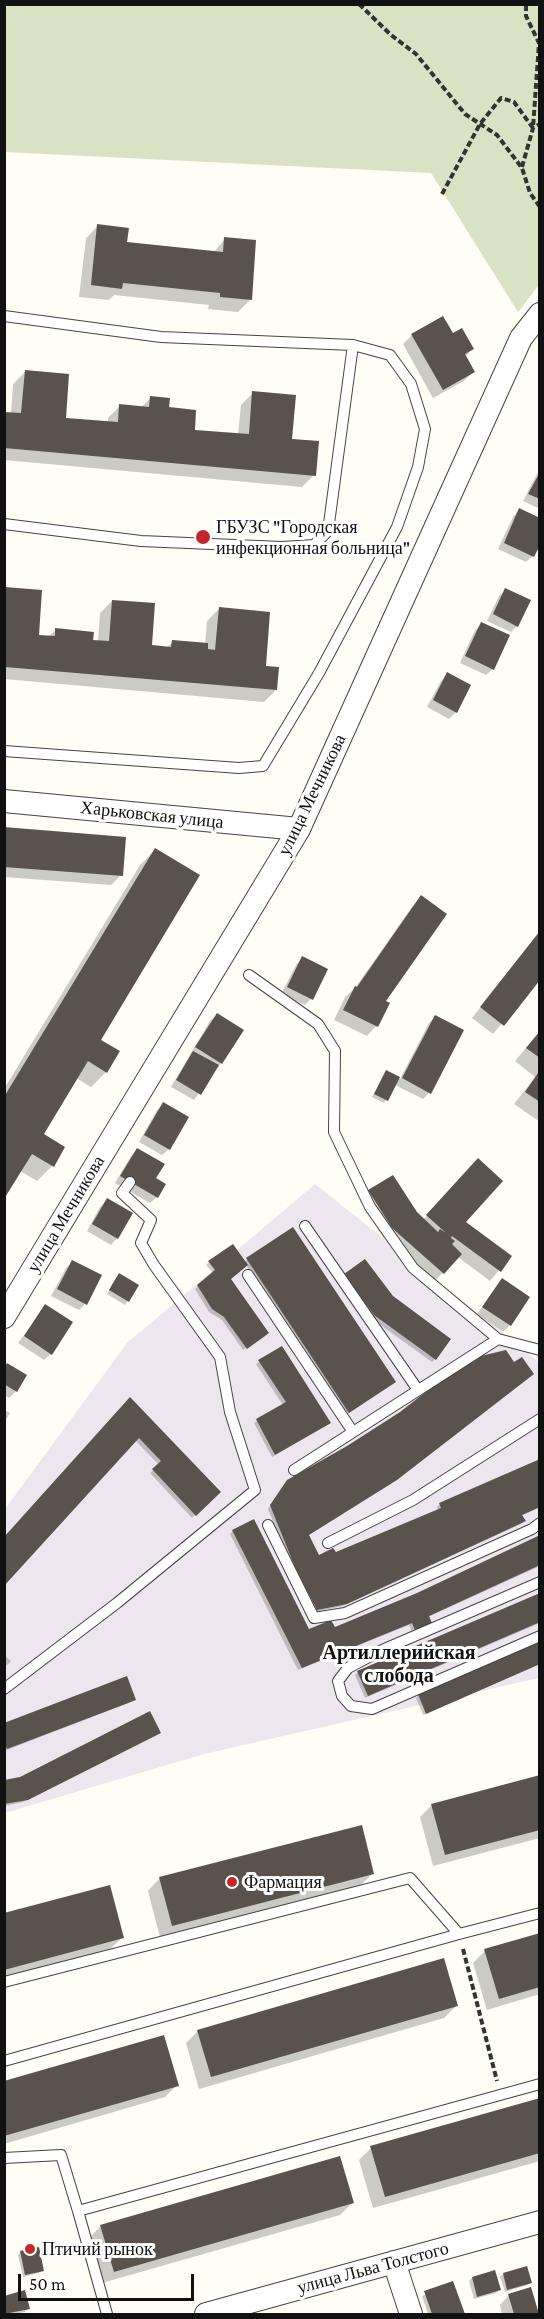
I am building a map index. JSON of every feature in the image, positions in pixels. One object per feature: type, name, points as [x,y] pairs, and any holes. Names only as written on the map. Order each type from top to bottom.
[{"type":"street","name":"улица Мечникова","points":[[4,1317],[299,829],[521,338],[540,314]]},
{"type":"street","name":"Харьковская улица","points":[[4,801],[299,829]]},
{"type":"street","name":"улица Льва Толстого","points":[[206,2314],[540,2222]]},
{"type":"street","points":[[394,2262],[411,2314]]},
{"type":"lane","points":[[4,316],[161,337],[353,345],[390,355],[411,384],[425,429],[418,467],[397,527],[319,673],[263,766],[239,768],[4,751]]},
{"type":"lane","points":[[4,525],[141,541],[282,547],[314,545],[328,531],[353,345]]},
{"type":"lane","points":[[249,975],[318,1024],[335,1051],[334,1132],[370,1207],[413,1268],[498,1339],[540,1350]]},
{"type":"lane","points":[[4,1689],[108,1610],[255,1490],[230,1412],[220,1357],[141,1244],[151,1220],[122,1193],[130,1182]]},
{"type":"lane","points":[[304,1226],[418,1390]]},
{"type":"lane","points":[[248,1275],[353,1432]]},
{"type":"lane","points":[[294,1470],[498,1339]]},
{"type":"lane","points":[[328,1543],[413,1500],[539,1421]]},
{"type":"lane","points":[[267,1525],[314,1618],[345,1613],[532,1529],[540,1523]]},
{"type":"lane","points":[[540,1582],[382,1650],[348,1668],[338,1681],[342,1696],[351,1706],[372,1709],[540,1636]]},
{"type":"lane","points":[[4,1982],[410,1878],[459,1934]]},
{"type":"lane","points":[[4,2061],[540,1913]]},
{"type":"lane","points":[[78,2211],[540,2084]]},
{"type":"lane","points":[[4,2158],[61,2155],[107,2314]]},
{"type":"path","points":[[359,4],[391,35],[416,54],[465,114],[497,135],[522,168],[530,193],[540,207]]},
{"type":"path","points":[[522,168],[533,128],[539,43],[526,16],[526,4]]},
{"type":"path","points":[[442,194],[480,124],[501,98],[514,102],[533,128]]},
{"type":"path","points":[[533,128],[540,124]]},
{"type":"path","points":[[459,1934],[501,2095]]},
{"type":"shaded area","points":[[315,1184],[539,1362],[539,1678],[204,1754],[5,1813],[5,1509],[127,1343]]},
{"type":"green space","points":[[4,5],[539,5],[539,285],[518,312],[431,173],[5,152]]},
{"type":"building","points":[[97,224],[129,228],[127,242],[223,252],[224,237],[256,240],[252,300],[220,297],[220,293],[123,283],[122,289],[91,285]]},
{"type":"building","points":[[443,316],[453,333],[462,328],[474,349],[465,354],[475,372],[443,390],[411,334]]},
{"type":"building","points":[[25,370],[69,374],[66,418],[118,422],[119,404],[149,407],[150,396],[170,398],[169,407],[196,410],[195,430],[249,434],[252,391],[296,395],[292,439],[319,441],[316,476],[4,448],[4,412],[21,413]]},
{"type":"building","points":[[540,472],[540,499],[528,494]]},
{"type":"building","points":[[519,508],[540,518],[540,545],[534,557],[504,543]]},
{"type":"building","points":[[5,587],[42,590],[39,635],[55,636],[55,628],[94,632],[93,640],[109,641],[112,600],[155,603],[152,645],[171,647],[172,640],[208,643],[208,649],[215,650],[219,607],[270,612],[266,666],[279,667],[277,690],[5,667]]},
{"type":"building","points":[[505,588],[531,600],[518,627],[493,614]]},
{"type":"building","points":[[481,622],[510,635],[494,670],[465,656]]},
{"type":"building","points":[[447,672],[471,685],[457,713],[433,700]]},
{"type":"building","points":[[4,827],[126,837],[123,876],[4,867]]},
{"type":"building","points":[[155,848],[200,875],[101,1040],[120,1051],[107,1073],[88,1061],[44,1134],[65,1147],[54,1167],[32,1154],[4,1199],[4,1097]]},
{"type":"building","points":[[421,895],[447,914],[386,1001],[390,1003],[378,1027],[343,1010],[355,986],[357,987]]},
{"type":"building","points":[[540,931],[540,980],[504,1026],[480,1007]]},
{"type":"building","points":[[302,956],[328,969],[313,1000],[287,987]]},
{"type":"building","points":[[217,1013],[244,1030],[222,1064],[195,1047]]},
{"type":"building","points":[[435,1015],[464,1030],[431,1094],[402,1078]]},
{"type":"building","points":[[540,1031],[540,1058],[526,1048]]},
{"type":"building","points":[[193,1051],[219,1065],[201,1095],[176,1080]]},
{"type":"building","points":[[386,1070],[400,1077],[388,1101],[374,1094]]},
{"type":"building","points":[[540,1070],[540,1102],[525,1092]]},
{"type":"building","points":[[163,1102],[189,1117],[170,1150],[144,1135]]},
{"type":"building","points":[[137,1148],[165,1164],[156,1178],[166,1184],[158,1198],[120,1176]]},
{"type":"building","points":[[478,1158],[503,1181],[466,1222],[512,1256],[501,1272],[452,1236],[451,1238],[455,1241],[452,1244],[462,1254],[444,1274],[392,1228],[368,1190],[393,1175],[417,1212],[438,1232],[440,1229],[446,1233],[426,1215]]},
{"type":"building","points":[[107,1198],[133,1213],[118,1239],[92,1224]]},
{"type":"building","points":[[293,1227],[396,1382],[349,1413],[246,1258]]},
{"type":"building","points":[[233,1244],[248,1265],[231,1279],[269,1333],[247,1349],[224,1317],[212,1309],[197,1285],[215,1270],[208,1261]]},
{"type":"building","points":[[365,1259],[393,1296],[451,1339],[436,1360],[374,1315],[344,1274]]},
{"type":"building","points":[[72,1260],[102,1275],[87,1305],[57,1289]]},
{"type":"building","points":[[119,1273],[139,1285],[129,1302],[109,1290]]},
{"type":"building","points":[[502,1278],[530,1297],[511,1326],[482,1307]]},
{"type":"building","points":[[45,1304],[73,1322],[52,1355],[24,1336]]},
{"type":"building","points":[[282,1346],[331,1423],[275,1455],[256,1419],[286,1402],[258,1360]]},
{"type":"building","points":[[506,1350],[514,1362],[522,1357],[534,1374],[397,1480],[309,1535],[319,1555],[333,1548],[336,1552],[441,1508],[439,1503],[540,1459],[540,1507],[522,1515],[526,1521],[347,1604],[317,1610],[295,1567],[270,1505],[287,1480],[347,1446],[400,1412],[468,1359]]},
{"type":"building","points":[[7,1363],[27,1375],[17,1392],[4,1384],[4,1368]]},
{"type":"building","points":[[130,1397],[221,1492],[196,1516],[152,1469],[161,1461],[139,1438],[4,1586],[4,1537]]},
{"type":"building","points":[[254,1519],[309,1629],[331,1620],[335,1627],[417,1593],[540,1535],[540,1565],[429,1616],[432,1623],[415,1630],[412,1623],[302,1668],[232,1530]]},
{"type":"building","points":[[540,1593],[540,1622],[368,1696],[357,1671]]},
{"type":"building","points":[[540,1640],[540,1664],[426,1714],[418,1694]]},
{"type":"building","points":[[127,1676],[136,1700],[7,1749],[4,1742],[4,1723]]},
{"type":"building","points":[[150,1711],[161,1733],[28,1800],[4,1804],[4,1780],[20,1777]]},
{"type":"building","points":[[540,1775],[540,1830],[445,1855],[431,1804]]},
{"type":"building","points":[[362,1825],[374,1874],[172,1926],[159,1877]]},
{"type":"building","points":[[110,1885],[124,1938],[4,1970],[4,1913]]},
{"type":"building","points":[[540,1933],[540,1987],[499,1999],[484,1949]]},
{"type":"building","points":[[444,1958],[458,2006],[211,2077],[197,2030]]},
{"type":"building","points":[[164,2035],[179,2086],[4,2136],[4,2081]]},
{"type":"building","points":[[540,2098],[540,2153],[385,2197],[370,2146]]},
{"type":"building","points":[[340,2156],[354,2203],[114,2272],[100,2225]]},
{"type":"building","points":[[39,2247],[44,2271],[25,2275],[20,2251]]},
{"type":"building","points":[[527,2266],[532,2283],[507,2290],[503,2273]]},
{"type":"building","points":[[495,2270],[501,2290],[477,2297],[472,2277]]},
{"type":"building","points":[[453,2281],[465,2314],[432,2314],[424,2291]]},
{"type":"building","points":[[531,2287],[539,2314],[514,2314],[508,2294]]},
{"type":"building","points":[[25,2290],[30,2309],[4,2314],[4,2296]]},
{"type":"place","name":"ГБУЗС \"Городская инфекционная больница\"","points":[[203,537]]},
{"type":"place","name":"Фармация","points":[[232,1882]]},
{"type":"place","name":"Птичий рынок","points":[[30,2249]]},
{"type":"district","name":"Артиллерийская слобода","points":[[399,1664]]}]
